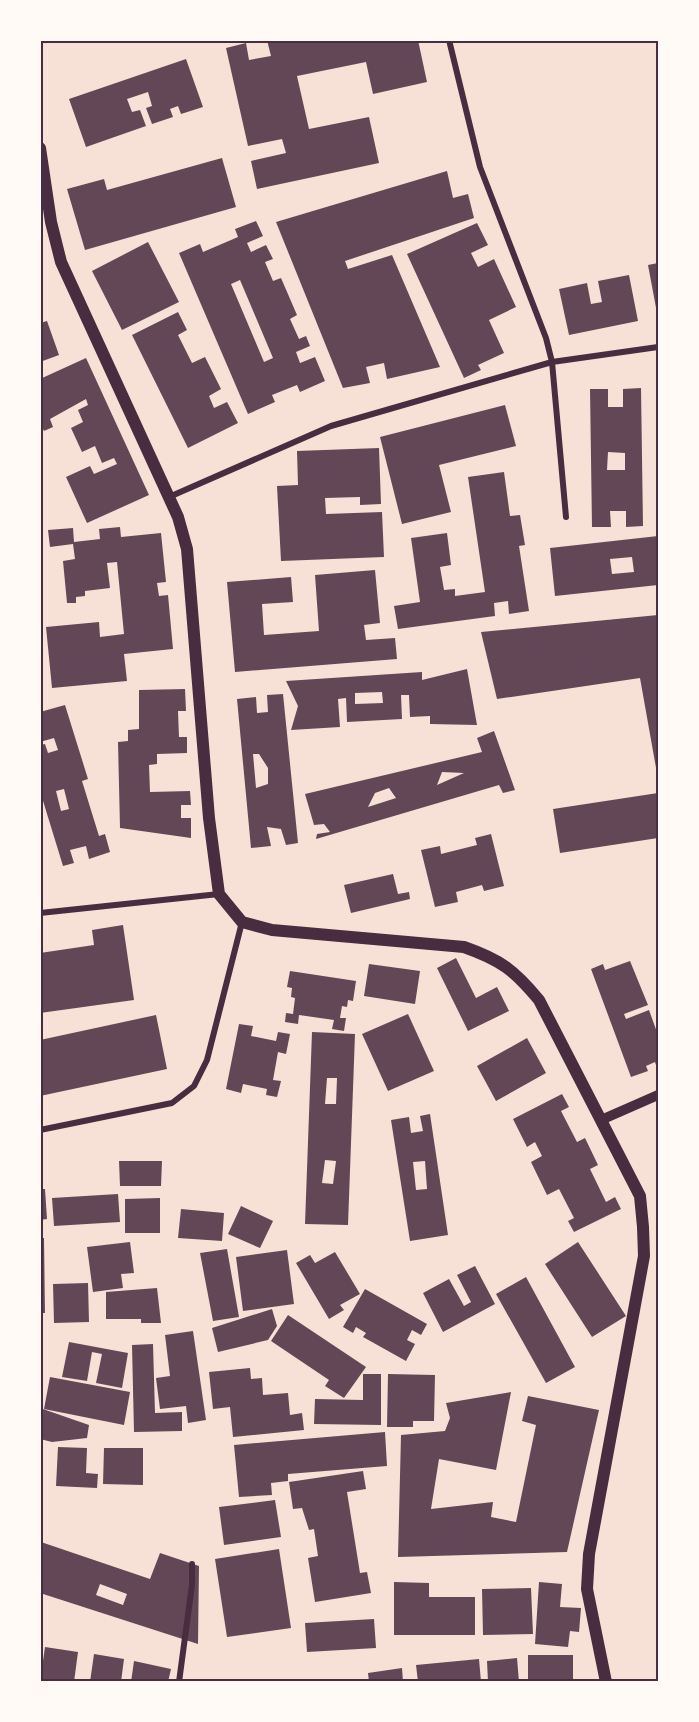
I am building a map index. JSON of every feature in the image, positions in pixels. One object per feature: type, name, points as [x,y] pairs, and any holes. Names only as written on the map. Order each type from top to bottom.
[{"type":"main road","points":[[40,148],[51,222],[61,262],[169,496],[187,549],[209,818],[219,894],[242,922],[272,930],[464,947],[491,957],[517,974],[539,1000],[640,1196],[644,1246],[588,1554],[587,1589],[606,1682]]},
{"type":"street","points":[[449,40],[480,167],[546,338],[552,362],[566,517]]},
{"type":"street","points":[[169,496],[331,426],[552,362],[658,347]]},
{"type":"street","points":[[40,912],[219,894]]},
{"type":"street","points":[[40,1130],[172,1103],[194,1086],[207,1060],[242,922]]},
{"type":"street","points":[[601,1120],[658,1095]]},
{"type":"street","points":[[179,1682],[192,1586],[192,1564]]},
{"type":"building","points":[[267,40],[418,40],[427,82],[373,94],[366,62],[297,76],[309,129],[369,117],[379,163],[257,189],[251,161],[286,153],[282,139],[248,146],[226,48],[246,43],[249,60],[271,56]]},
{"type":"building","points":[[186,59],[203,107],[181,114],[178,106],[170,109],[173,117],[152,124],[146,108],[152,106],[148,92],[127,99],[132,112],[140,110],[146,126],[86,147],[69,99]]},
{"type":"building","points":[[222,158],[236,207],[85,250],[67,189],[104,179],[107,190]]},
{"type":"building","points":[[447,171],[453,198],[468,194],[474,218],[345,261],[348,269],[392,255],[440,367],[387,379],[384,363],[366,367],[370,383],[343,388],[276,222]]},
{"type":"building","points":[[256,221],[263,236],[247,243],[251,252],[266,245],[273,259],[265,262],[273,281],[281,278],[297,315],[290,319],[299,339],[306,336],[310,346],[296,352],[300,363],[315,357],[325,381],[300,392],[297,385],[272,395],[275,402],[248,414],[179,253],[200,244],[203,252],[238,237],[235,229]],"holes":[[[240,280],[273,358],[264,362],[231,284]]]},
{"type":"building","points":[[477,223],[488,245],[471,253],[478,267],[494,259],[516,307],[489,320],[504,353],[478,365],[481,370],[464,378],[407,254]]},
{"type":"building","points":[[148,242],[179,302],[122,330],[92,271]]},
{"type":"building","points":[[658,263],[658,313],[657,313],[648,265]]},
{"type":"building","points":[[629,275],[638,321],[569,335],[559,289],[587,283],[591,304],[602,302],[598,281]]},
{"type":"building","points":[[178,312],[187,330],[178,335],[192,363],[205,357],[221,389],[209,396],[214,408],[227,402],[238,423],[188,448],[132,335]]},
{"type":"building","points":[[47,321],[59,355],[40,362],[40,323]]},
{"type":"building","points":[[86,358],[149,495],[87,523],[66,477],[90,466],[94,474],[117,464],[114,458],[102,463],[95,446],[82,452],[71,428],[83,422],[78,410],[88,405],[86,399],[50,419],[53,427],[44,431],[40,423],[40,379]]},
{"type":"building","points":[[641,388],[643,526],[626,527],[626,511],[610,511],[611,527],[592,527],[590,389],[608,389],[608,407],[623,407],[623,389]],"holes":[[[608,452],[625,453],[625,470],[607,470]]]},
{"type":"building","points":[[505,405],[516,446],[439,465],[451,512],[402,524],[380,437]]},
{"type":"building","points":[[379,448],[381,504],[360,505],[360,497],[325,498],[326,514],[382,512],[384,557],[281,561],[277,486],[298,485],[297,451]]},
{"type":"building","points":[[504,472],[510,516],[520,515],[525,545],[519,546],[529,611],[509,614],[508,601],[494,603],[495,616],[398,629],[394,606],[420,602],[411,538],[447,533],[451,565],[440,567],[444,590],[455,589],[455,596],[485,592],[468,477]]},
{"type":"building","points":[[120,527],[121,537],[161,533],[166,582],[157,583],[159,596],[168,595],[173,649],[124,654],[127,681],[52,688],[46,627],[99,622],[100,637],[124,634],[117,562],[107,563],[110,588],[85,591],[85,596],[76,597],[76,603],[67,603],[63,561],[75,559],[73,544],[50,547],[48,530],[73,528],[74,542],[100,539],[99,529]]},
{"type":"building","points":[[658,536],[658,585],[555,596],[550,548]],"holes":[[[632,557],[634,572],[612,574],[610,559]]]},
{"type":"building","points":[[375,570],[380,623],[364,625],[366,640],[395,638],[397,659],[235,672],[227,582],[291,577],[293,602],[262,604],[264,635],[319,631],[315,575]]},
{"type":"building","points":[[658,615],[658,779],[640,678],[497,699],[481,632]]},
{"type":"building","points":[[467,669],[477,725],[430,724],[430,716],[410,717],[409,695],[401,695],[402,719],[347,722],[346,698],[338,699],[340,727],[291,730],[298,706],[286,681],[422,672],[422,680]],"holes":[[[382,692],[383,703],[355,704],[355,693]]]},
{"type":"building","points":[[185,689],[186,711],[178,711],[179,737],[187,737],[187,753],[157,754],[157,764],[149,765],[150,792],[190,791],[191,805],[181,805],[181,818],[191,818],[191,838],[120,828],[118,742],[128,741],[128,730],[139,729],[139,690]]},
{"type":"building","points":[[283,694],[298,843],[286,845],[281,829],[267,827],[271,846],[251,848],[237,699],[256,697],[257,713],[268,712],[267,695]],"holes":[[[253,754],[259,754],[268,768],[268,784],[256,788]]]},
{"type":"building","points":[[65,705],[88,779],[82,781],[99,836],[105,834],[110,852],[89,859],[86,846],[70,850],[74,863],[63,866],[40,791],[40,745],[45,744],[48,753],[58,750],[54,738],[40,742],[40,712]],"holes":[[[64,789],[69,809],[61,811],[56,791]]]},
{"type":"building","points":[[494,731],[515,790],[503,793],[499,785],[316,839],[317,834],[330,832],[324,824],[314,825],[305,794],[482,752],[477,738]],"holes":[[[442,772],[464,773],[437,785]],[[389,788],[396,798],[368,807],[375,793]]]},
{"type":"building","points":[[658,793],[658,838],[560,853],[553,809]]},
{"type":"building","points":[[491,834],[504,886],[484,891],[482,885],[456,892],[458,902],[435,907],[421,850],[440,846],[441,854],[477,845],[475,838]]},
{"type":"building","points":[[393,874],[398,894],[409,892],[410,899],[351,913],[344,885]]},
{"type":"building","points":[[123,925],[134,1000],[40,1013],[40,953],[94,945],[92,930]]},
{"type":"building","points":[[456,958],[476,998],[497,987],[509,1011],[468,1031],[437,968]]},
{"type":"building","points":[[630,961],[648,1005],[624,1014],[626,1019],[649,1010],[658,1035],[658,1071],[655,1062],[646,1066],[648,1071],[631,1077],[591,969],[603,964],[605,970]]},
{"type":"building","points":[[369,964],[420,971],[415,1004],[364,996]]},
{"type":"building","points":[[290,971],[356,981],[353,1001],[348,1000],[347,1007],[342,1006],[340,1018],[346,1018],[344,1031],[332,1029],[334,1020],[299,1015],[298,1024],[285,1022],[286,1013],[293,1014],[295,998],[291,997],[292,988],[287,987]]},
{"type":"building","points":[[408,1014],[434,1071],[388,1091],[362,1034]]},
{"type":"building","points":[[156,1015],[167,1069],[40,1096],[40,1040]]},
{"type":"building","points":[[239,1024],[253,1026],[251,1036],[276,1041],[278,1032],[290,1034],[286,1054],[278,1052],[273,1080],[281,1081],[277,1097],[266,1095],[267,1089],[243,1084],[241,1093],[226,1089]]},
{"type":"building","points":[[312,1032],[355,1034],[348,1225],[305,1224]],"holes":[[[327,1078],[337,1078],[336,1104],[325,1104]],[[325,1160],[336,1161],[333,1184],[322,1183]]]},
{"type":"building","points":[[527,1038],[546,1073],[496,1101],[477,1066]]},
{"type":"building","points":[[562,1094],[569,1107],[561,1111],[577,1142],[585,1138],[598,1165],[590,1169],[606,1202],[615,1197],[621,1209],[574,1232],[568,1221],[574,1218],[559,1189],[547,1195],[531,1162],[542,1156],[535,1142],[527,1147],[513,1119]]},
{"type":"building","points":[[430,1114],[448,1235],[410,1241],[391,1120],[409,1117],[411,1133],[423,1131],[420,1116]],"holes":[[[425,1161],[427,1189],[416,1190],[413,1162]]]},
{"type":"building","points":[[119,1161],[162,1161],[161,1186],[120,1186]]},
{"type":"building","points":[[40,1189],[45,1189],[47,1219],[40,1220]]},
{"type":"building","points":[[118,1194],[120,1222],[54,1226],[52,1198]]},
{"type":"building","points":[[160,1198],[160,1233],[125,1233],[125,1199]]},
{"type":"building","points":[[241,1206],[273,1221],[260,1248],[228,1234]]},
{"type":"building","points":[[181,1209],[224,1213],[222,1241],[178,1238]]},
{"type":"building","points":[[40,1238],[44,1238],[45,1313],[40,1313]]},
{"type":"building","points":[[130,1242],[134,1273],[121,1274],[123,1288],[93,1292],[87,1247]]},
{"type":"building","points":[[578,1242],[626,1316],[592,1337],[545,1264]]},
{"type":"building","points":[[227,1249],[239,1317],[213,1321],[200,1253]]},
{"type":"building","points":[[287,1250],[294,1304],[243,1311],[236,1257]]},
{"type":"building","points":[[335,1252],[360,1294],[340,1305],[344,1310],[329,1319],[296,1263],[310,1255],[315,1263]]},
{"type":"building","points":[[475,1266],[495,1304],[443,1332],[423,1293],[449,1279],[464,1306],[471,1302],[457,1275]]},
{"type":"building","points":[[526,1277],[575,1367],[546,1383],[496,1294]]},
{"type":"building","points":[[88,1283],[89,1322],[54,1323],[53,1284]]},
{"type":"building","points":[[157,1288],[161,1323],[141,1323],[141,1319],[106,1319],[106,1292]]},
{"type":"building","points":[[365,1289],[427,1324],[421,1335],[412,1330],[407,1340],[415,1344],[406,1361],[363,1337],[366,1333],[356,1327],[353,1333],[343,1327]]},
{"type":"building","points":[[272,1309],[277,1326],[268,1340],[218,1352],[212,1328]]},
{"type":"building","points":[[288,1315],[366,1367],[344,1398],[325,1386],[329,1380],[271,1341]]},
{"type":"building","points":[[193,1331],[206,1420],[188,1423],[186,1406],[160,1409],[156,1378],[170,1376],[165,1335]]},
{"type":"building","points":[[69,1342],[128,1353],[122,1388],[96,1383],[102,1354],[92,1352],[87,1381],[62,1377]]},
{"type":"building","points":[[153,1344],[155,1413],[182,1412],[182,1431],[134,1432],[132,1345]]},
{"type":"building","points":[[250,1368],[251,1379],[262,1378],[263,1395],[288,1393],[290,1415],[302,1413],[304,1430],[233,1437],[230,1407],[213,1409],[209,1372]]},
{"type":"building","points":[[363,1374],[381,1374],[381,1425],[314,1424],[315,1399],[363,1400]]},
{"type":"building","points":[[388,1374],[435,1375],[434,1421],[413,1421],[413,1427],[387,1427]]},
{"type":"building","points":[[50,1377],[130,1392],[124,1425],[44,1409]]},
{"type":"building","points":[[511,1392],[496,1470],[439,1459],[431,1509],[493,1502],[491,1517],[516,1522],[536,1425],[522,1421],[528,1396],[599,1410],[567,1552],[398,1557],[401,1435],[445,1431],[450,1418],[446,1403]]},
{"type":"building","points":[[40,1408],[89,1425],[87,1438],[52,1442],[40,1439]]},
{"type":"building","points":[[385,1432],[387,1466],[288,1474],[288,1481],[271,1483],[272,1495],[239,1497],[234,1445]]},
{"type":"building","points":[[58,1447],[87,1448],[86,1473],[98,1474],[97,1488],[56,1486]]},
{"type":"building","points":[[104,1448],[143,1448],[143,1485],[103,1484]]},
{"type":"building","points":[[363,1471],[366,1489],[347,1492],[360,1573],[367,1572],[371,1593],[315,1602],[308,1558],[318,1556],[314,1529],[309,1530],[302,1508],[293,1509],[289,1482]]},
{"type":"building","points":[[275,1500],[281,1537],[224,1545],[219,1507]]},
{"type":"building","points":[[41,1542],[150,1579],[160,1553],[199,1566],[198,1644],[40,1593]],"holes":[[[100,1584],[127,1594],[123,1605],[96,1595]]]},
{"type":"building","points":[[279,1549],[291,1628],[227,1637],[215,1559]]},
{"type":"building","points":[[394,1582],[429,1583],[429,1597],[475,1597],[475,1635],[394,1635]]},
{"type":"building","points":[[539,1582],[562,1584],[560,1607],[581,1608],[579,1632],[570,1631],[568,1647],[535,1644]]},
{"type":"building","points":[[531,1588],[533,1634],[483,1635],[482,1589]]},
{"type":"building","points":[[374,1619],[376,1648],[307,1652],[305,1623]]},
{"type":"building","points":[[45,1647],[78,1652],[74,1682],[40,1682]]},
{"type":"building","points":[[94,1654],[124,1659],[121,1682],[90,1682]]},
{"type":"building","points":[[528,1655],[573,1655],[573,1682],[528,1682]]},
{"type":"building","points":[[517,1658],[519,1682],[488,1682],[487,1661]]},
{"type":"building","points":[[479,1659],[481,1682],[458,1682],[458,1679],[450,1682],[418,1682],[416,1665]]},
{"type":"building","points":[[134,1661],[171,1669],[168,1682],[131,1682]]},
{"type":"building","points":[[402,1668],[403,1682],[369,1682],[368,1673]]}]
